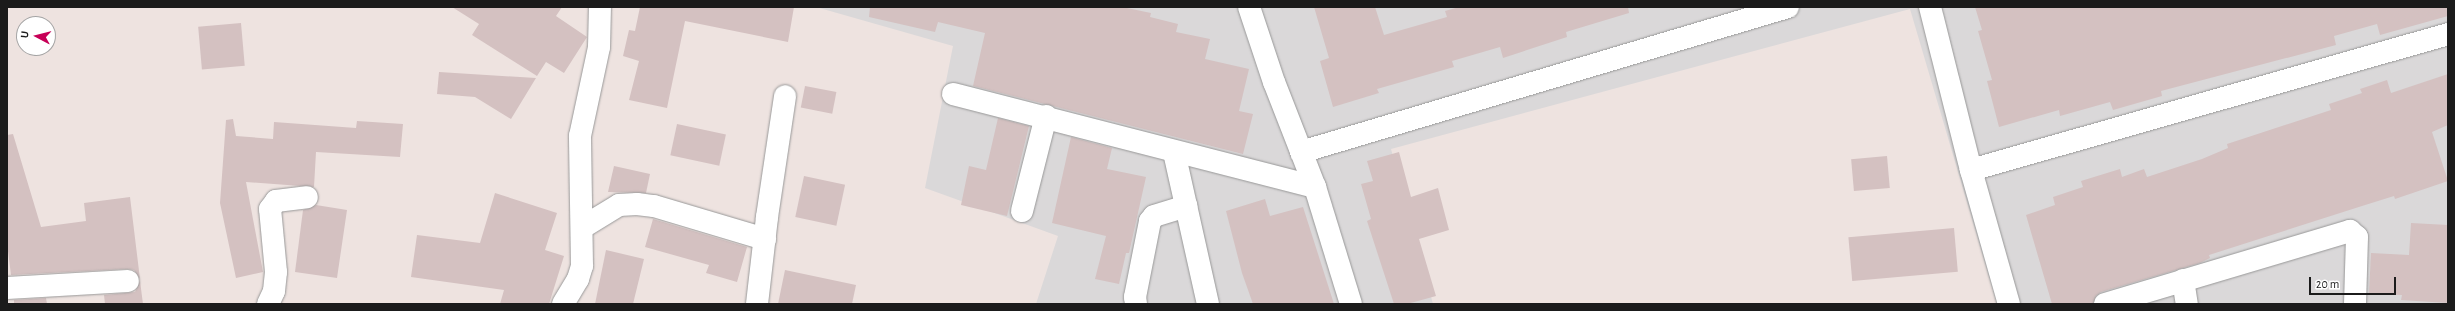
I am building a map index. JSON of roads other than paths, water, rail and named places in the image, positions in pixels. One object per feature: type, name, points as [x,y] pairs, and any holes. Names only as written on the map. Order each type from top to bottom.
[{"type":"street","points":[[563,304],[578,279],[582,266],[583,227],[579,196],[580,136],[599,47],[600,7]]},
{"type":"street","points":[[1249,7],[1315,188],[1351,304]]},
{"type":"street","points":[[1301,152],[1788,7]]},
{"type":"street","points":[[1930,7],[1971,170],[2009,304]]},
{"type":"street","points":[[1971,170],[2448,34]]},
{"type":"street","points":[[952,94],[1046,116],[1174,152],[1315,188]]},
{"type":"street","points":[[758,304],[765,239],[785,96]]},
{"type":"street","points":[[1022,211],[1046,116]]},
{"type":"street","points":[[1174,152],[1208,304]]},
{"type":"street","points":[[268,304],[274,291],[276,272],[270,209],[276,201],[307,197]]},
{"type":"street","points":[[583,227],[619,205],[637,204],[654,206],[765,239]]},
{"type":"street","points":[[1136,304],[1135,297],[1150,220],[1154,216],[1186,206]]},
{"type":"street","points":[[2105,304],[2350,231],[2357,237],[2355,304]]},
{"type":"street","points":[[2183,280],[2187,304]]},
{"type":"street","points":[[8,284],[128,282]]}]
